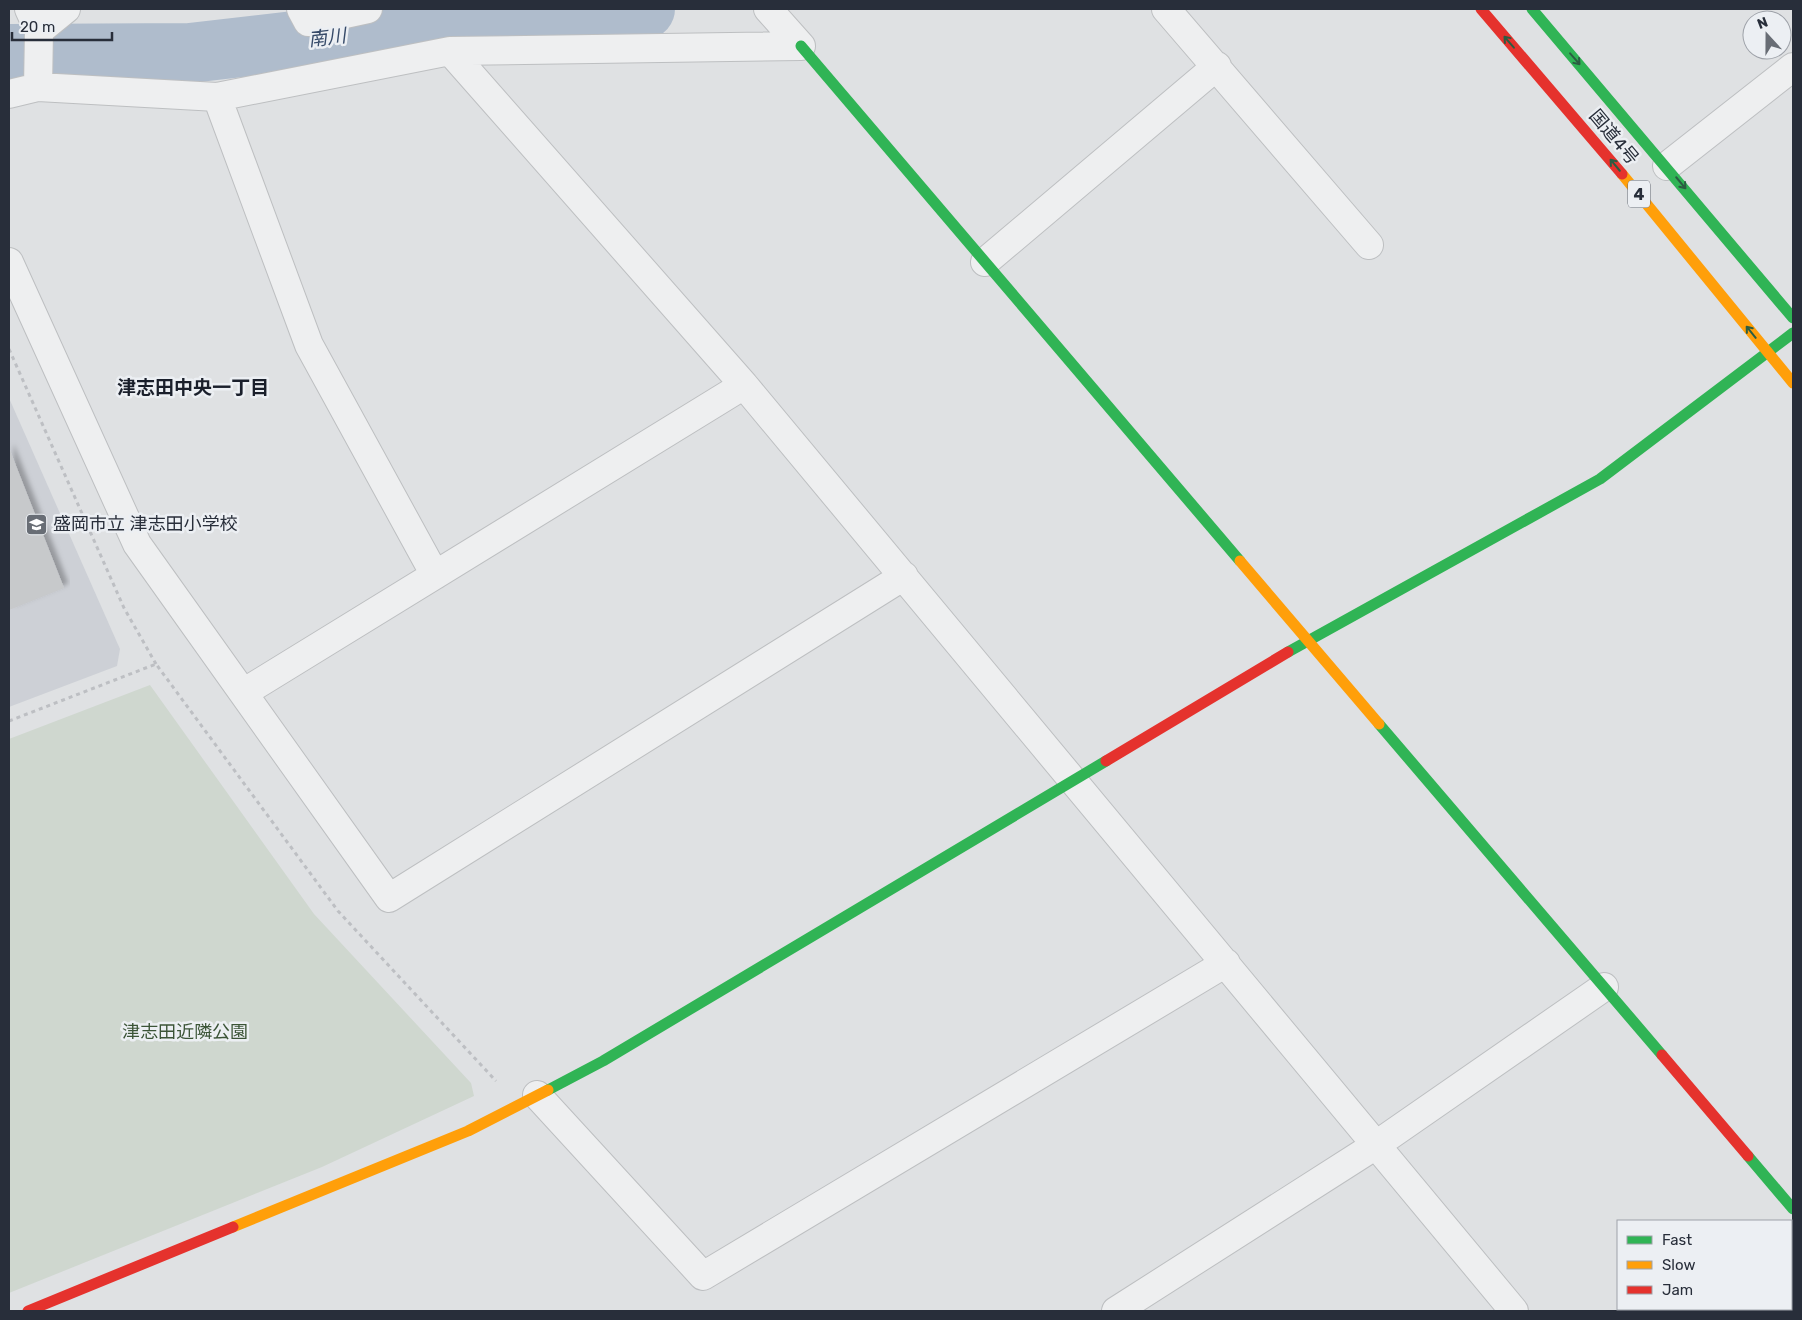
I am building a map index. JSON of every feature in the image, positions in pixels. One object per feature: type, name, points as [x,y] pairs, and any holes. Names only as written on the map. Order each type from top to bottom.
[{"type":"main road","name":"国道4号","points":[[1481,9],[1614,164],[1793,383]]},
{"type":"main road","name":"国道4号","points":[[1532,9],[1667,166],[1793,318]]},
{"type":"main road","points":[[801,46],[1793,1209]]},
{"type":"main road","points":[[28,1311],[468,1131],[602,1061],[1308,640],[1600,479],[1768,354],[1793,333]]},
{"type":"street","points":[[38,83],[35,27],[66,9]]},
{"type":"street","points":[[301,9],[308,22],[368,9]]},
{"type":"street","points":[[768,9],[801,46]]},
{"type":"street","points":[[1166,9],[1369,245]]},
{"type":"street","points":[[9,94],[38,83],[217,97],[450,52],[801,46]]},
{"type":"street","points":[[450,52],[744,385],[1226,963],[1510,1310]]},
{"type":"street","points":[[986,262],[1217,66]]},
{"type":"street","points":[[1667,166],[1793,67]]},
{"type":"street","points":[[217,97],[309,345],[434,575]]},
{"type":"street","points":[[9,262],[137,544],[389,898],[904,576]]},
{"type":"street","points":[[243,693],[744,385]]},
{"type":"street","points":[[526,1101],[703,1276],[1226,963]]},
{"type":"street","points":[[1116,1311],[1376,1145],[1604,987]]},
{"type":"path","points":[[9,349],[124,608],[156,664],[338,911],[496,1082],[526,1101]]},
{"type":"path","points":[[9,721],[156,664]]},
{"type":"shaded area","name":"盛岡市立 津志田小学校","points":[[9,398],[120,649],[117,666],[9,707]]},
{"type":"green space","name":"津志田近隣公園","points":[[150,685],[314,914],[471,1083],[474,1096],[322,1167],[9,1293],[9,739]]},
{"type":"building","points":[[9,448],[64,588],[9,610]]},
{"type":"waterway","name":"南川","points":[[9,54],[190,53],[493,18],[645,9]]},
{"type":"traffic: fast","points":[[1532,9],[1793,318]]},
{"type":"traffic: fast","points":[[801,46],[1240,561]]},
{"type":"traffic: fast","points":[[1288,652],[1600,479],[1793,333]]},
{"type":"traffic: fast","points":[[1379,724],[1662,1055]]},
{"type":"traffic: fast","points":[[548,1090],[603,1061],[1106,761]]},
{"type":"traffic: fast","points":[[1748,1156],[1793,1209]]},
{"type":"traffic: slow","points":[[1622,174],[1793,383]]},
{"type":"traffic: slow","points":[[1240,561],[1379,724]]},
{"type":"traffic: slow","points":[[233,1227],[468,1131],[548,1090]]},
{"type":"traffic: jam","points":[[1481,9],[1622,174]]},
{"type":"traffic: jam","points":[[1106,761],[1288,652]]},
{"type":"traffic: jam","points":[[1662,1055],[1748,1156]]},
{"type":"traffic: jam","points":[[28,1311],[233,1227]]},
{"type":"place","name":"盛岡市立 津志田小学校","points":[[37,524]]},
{"type":"district","name":"津志田中央一丁目","points":[[193,387]]}]
